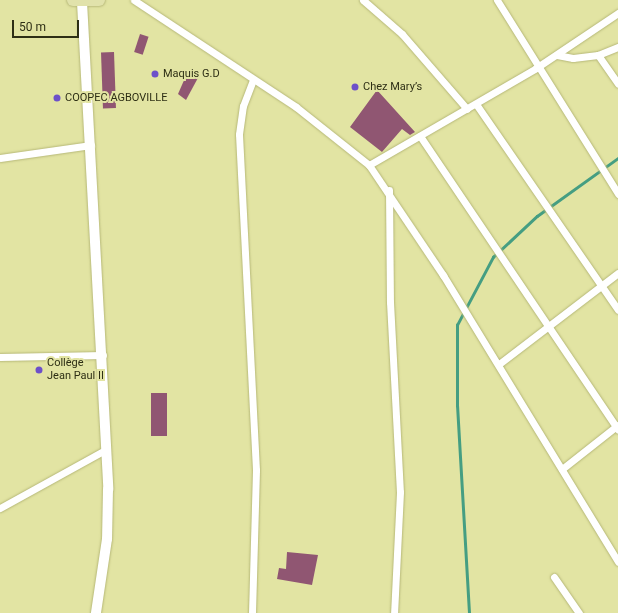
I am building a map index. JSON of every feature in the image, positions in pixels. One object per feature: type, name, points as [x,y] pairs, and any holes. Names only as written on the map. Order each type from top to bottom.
[{"type":"main road","points":[[96,613],[107,539],[105,450],[102,355],[91,145],[78,1],[99,0]]},
{"type":"street","points":[[134,0],[302,112],[369,165],[389,190],[499,364],[618,562]]},
{"type":"street","points":[[363,0],[402,34],[467,108]]},
{"type":"street","points":[[497,0],[536,68],[618,194]]},
{"type":"street","points":[[369,165],[536,68],[618,13]]},
{"type":"street","points":[[557,55],[574,58],[598,55],[618,47]]},
{"type":"street","points":[[598,55],[618,84]]},
{"type":"street","points":[[252,613],[256,470],[239,134],[243,106],[253,80]]},
{"type":"street","points":[[476,104],[618,310]]},
{"type":"street","points":[[420,136],[550,325],[617,427],[562,469]]},
{"type":"street","points":[[0,158],[91,145]]},
{"type":"street","points":[[389,190],[390,302],[400,492],[394,613]]},
{"type":"street","points":[[499,364],[618,273]]},
{"type":"street","points":[[0,358],[102,355]]},
{"type":"street","points":[[0,508],[105,450]]},
{"type":"street","points":[[554,577],[579,613]]},
{"type":"building","points":[[140,34],[149,37],[143,55],[134,52]]},
{"type":"building","points":[[101,52],[114,52],[116,108],[103,108]]},
{"type":"building","points":[[189,69],[199,76],[186,100],[178,94]]},
{"type":"building","points":[[377,90],[415,132],[410,135],[402,129],[382,152],[350,127]]},
{"type":"building","points":[[151,393],[167,393],[167,436],[151,436]]},
{"type":"building","points":[[287,552],[318,555],[312,585],[277,579],[279,568],[286,569]]},
{"type":"waterway","points":[[469,613],[457,406],[457,325],[493,257],[537,216],[618,158]]},
{"type":"place","name":"Maquis G.D","points":[[155,74]]},
{"type":"place","name":"Chez Mary’s","points":[[355,87]]},
{"type":"place","name":"COOPEC AGBOVILLE","points":[[57,98]]},
{"type":"place","name":"Collège Jean Paul II","points":[[39,370]]}]
